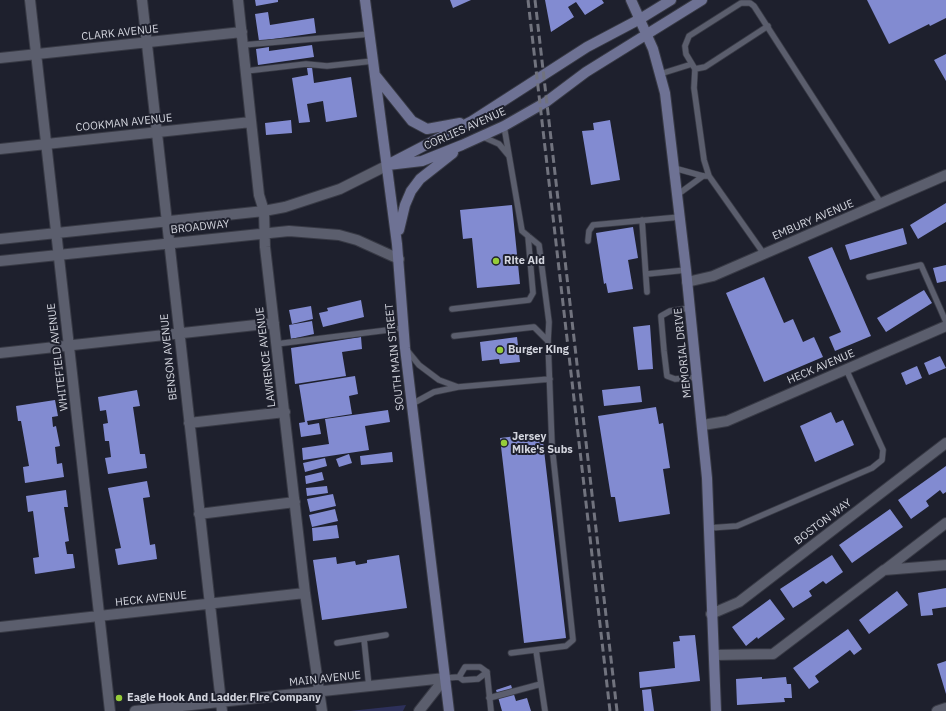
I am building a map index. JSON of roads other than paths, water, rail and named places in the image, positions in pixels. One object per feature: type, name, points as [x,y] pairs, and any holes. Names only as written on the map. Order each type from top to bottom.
[{"type":"main road","name":"SOUTH MAIN STREET","points":[[365,0],[374,74],[388,165],[399,259],[405,348],[449,711]]},
{"type":"main road","name":"MEMORIAL DRIVE","points":[[631,0],[653,49],[660,74],[664,93],[680,217],[703,425],[709,528],[716,711]]},
{"type":"main road","name":"CORLIES AVENUE","points":[[388,165],[419,147],[472,121],[587,47],[640,19],[671,0]]},
{"type":"main road","name":"CORLIES AVENUE","points":[[388,165],[422,161],[462,146],[480,136],[504,126],[546,102],[586,72],[702,0]]},
{"type":"main road","points":[[374,74],[412,121],[427,129],[472,121]]},
{"type":"main road","points":[[397,244],[399,225],[411,191],[420,179],[462,146]]},
{"type":"street","name":"WHITEFIELD AVENUE","points":[[30,0],[110,711]]},
{"type":"street","name":"BENSON AVENUE","points":[[142,0],[222,707]]},
{"type":"street","name":"LAWRENCE AVENUE","points":[[238,0],[251,122],[260,195],[264,211],[264,232],[276,344],[305,593],[322,711]]},
{"type":"street","name":"CLARK AVENUE","points":[[0,58],[242,32]]},
{"type":"street","name":"COOKMAN AVENUE","points":[[0,149],[251,122]]},
{"type":"street","name":"BROADWAY","points":[[0,239],[264,211],[285,207],[340,189],[388,165]]},
{"type":"street","name":"EMBURY AVENUE","points":[[687,282],[713,276],[946,175]]},
{"type":"street","name":"BROADWAY","points":[[0,261],[264,232],[288,231],[339,235],[357,240],[399,259]]},
{"type":"street","points":[[0,353],[274,323]]},
{"type":"street","name":"HECK AVENUE","points":[[703,425],[727,421],[946,326]]},
{"type":"street","points":[[189,423],[284,412]]},
{"type":"street","name":"BOSTON WAY","points":[[712,614],[739,602],[946,443]]},
{"type":"street","points":[[200,514],[295,502]]},
{"type":"street","points":[[714,655],[773,654],[946,523]]},
{"type":"street","points":[[884,570],[946,566]]},
{"type":"street","name":"HECK AVENUE","points":[[0,627],[305,593]]},
{"type":"street","points":[[419,711],[446,678]]},
{"type":"street","name":"MAIN AVENUE","points":[[135,711],[222,707],[319,692],[446,678]]},
{"type":"street","points":[[937,711],[946,708]]},
{"type":"lane","points":[[764,254],[706,176],[695,95],[693,66],[686,54],[685,46],[689,36],[741,3],[750,3],[754,6],[768,26],[881,203]]},
{"type":"lane","points":[[660,74],[693,66],[705,67],[768,26]]},
{"type":"lane","points":[[243,45],[370,34]]},
{"type":"lane","points":[[246,71],[306,64],[327,66],[373,61]]},
{"type":"lane","points":[[504,126],[522,231],[539,245],[549,322],[548,341],[552,446],[572,640],[566,646],[511,653]]},
{"type":"lane","points":[[480,136],[498,144],[509,156]]},
{"type":"lane","points":[[674,168],[706,176]]},
{"type":"lane","points":[[677,195],[706,176]]},
{"type":"lane","points":[[588,241],[589,231],[593,225],[680,217]]},
{"type":"lane","points":[[642,220],[647,274],[647,292]]},
{"type":"lane","points":[[452,309],[529,300],[533,293],[528,236]]},
{"type":"lane","points":[[869,277],[921,265],[946,322]]},
{"type":"lane","points":[[647,274],[686,270]]},
{"type":"lane","points":[[690,308],[670,311],[661,316],[664,351],[667,376],[675,379],[698,377]]},
{"type":"lane","points":[[454,336],[534,326],[548,341]]},
{"type":"lane","points":[[276,344],[404,328]]},
{"type":"lane","points":[[405,348],[419,365],[434,377],[458,387]]},
{"type":"lane","points":[[709,528],[737,526],[872,468],[882,460],[883,450],[846,369]]},
{"type":"lane","points":[[412,404],[434,392],[458,387],[550,379]]},
{"type":"lane","points":[[338,643],[386,635]]},
{"type":"lane","points":[[364,639],[369,687]]},
{"type":"lane","points":[[536,650],[545,711]]},
{"type":"lane","points":[[461,679],[465,667],[480,667],[487,672],[491,711]]},
{"type":"lane","points":[[446,678],[478,678],[487,672]]},
{"type":"lane","points":[[490,698],[541,684]]},
{"type":"railway","points":[[528,0],[610,711]]},
{"type":"railway","points":[[535,0],[617,711]]},
{"type":"place","name":"Rite Aid","points":[[496,261]]},
{"type":"place","name":"Burger King","points":[[500,350]]},
{"type":"place","name":"Jersey Mike's Subs","points":[[504,443]]},
{"type":"place","name":"Eagle Hook And Ladder Fire Company","points":[[119,698]]}]
